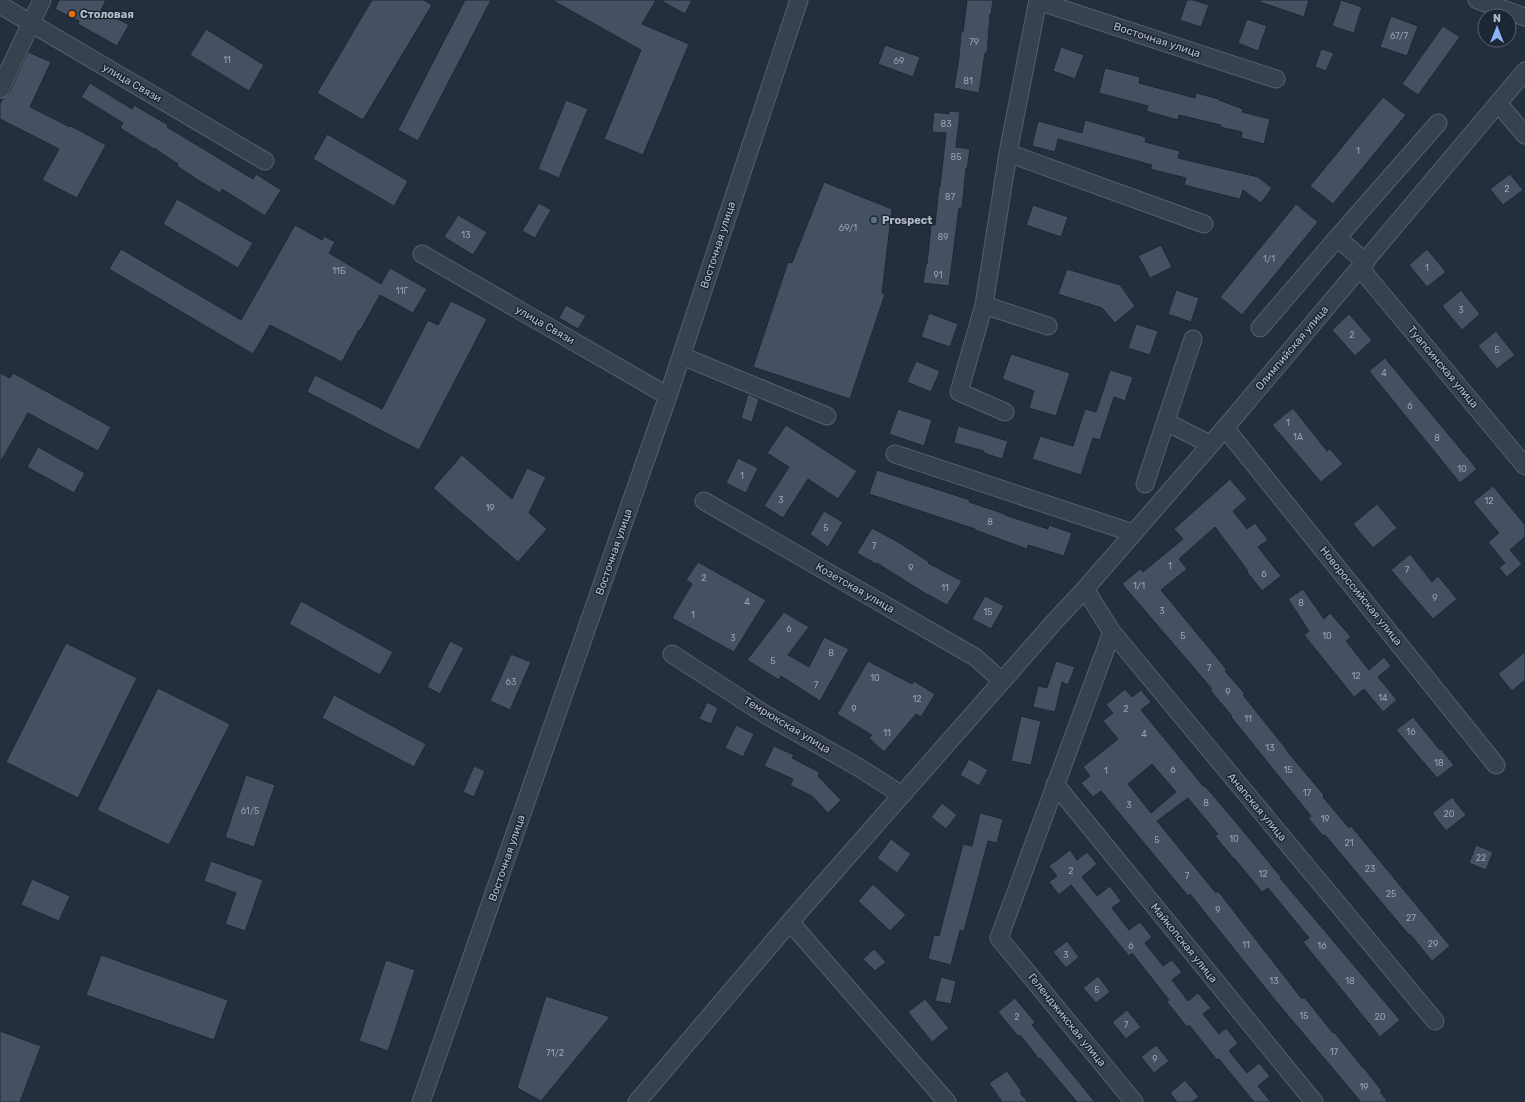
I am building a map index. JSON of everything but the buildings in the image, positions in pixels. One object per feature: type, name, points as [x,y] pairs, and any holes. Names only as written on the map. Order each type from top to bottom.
[{"type":"street","points":[[0,89],[42,0]]},
{"type":"street","name":"Восточная улица","points":[[421,1102],[682,356],[799,0]]},
{"type":"street","name":"Восточная улица","points":[[1005,412],[959,392],[984,305],[1008,153],[1038,0],[1276,79]]},
{"type":"street","points":[[1477,0],[1525,17]]},
{"type":"street","name":"улица Связи","points":[[0,5],[265,161]]},
{"type":"street","name":"Олимпийская улица","points":[[637,1102],[790,922],[1055,621],[1085,589],[1225,428],[1525,71]]},
{"type":"street","points":[[1498,103],[1525,135]]},
{"type":"street","points":[[1260,328],[1438,123]]},
{"type":"street","points":[[1008,153],[1204,224]]},
{"type":"street","name":"Туапсинская улица","points":[[1337,238],[1363,265],[1525,466]]},
{"type":"street","name":"улица Связи","points":[[422,254],[668,396]]},
{"type":"street","points":[[984,305],[1048,326]]},
{"type":"street","points":[[1145,484],[1193,339]]},
{"type":"street","points":[[682,356],[828,416]]},
{"type":"street","points":[[1166,422],[1210,444]]},
{"type":"street","name":"Новороссийская улица","points":[[1225,428],[1496,765]]},
{"type":"street","points":[[895,454],[1133,533]]},
{"type":"street","name":"Козетская улица","points":[[704,500],[975,657],[1002,681]]},
{"type":"street","name":"Анапская улица","points":[[1085,589],[1112,632],[1435,1021]]},
{"type":"street","points":[[1055,784],[1112,632]]},
{"type":"street","name":"Темрюкская улица","points":[[672,654],[766,715],[858,766],[902,795]]},
{"type":"street","name":"Геленджикская улица","points":[[1055,784],[999,938],[1134,1102]]},
{"type":"street","name":"Майкопская улица","points":[[1055,784],[1314,1102]]},
{"type":"street","points":[[790,922],[947,1102]]},
{"type":"place","name":"Столовая","points":[[72,14]]},
{"type":"place","name":"Prospect","points":[[874,220]]}]
